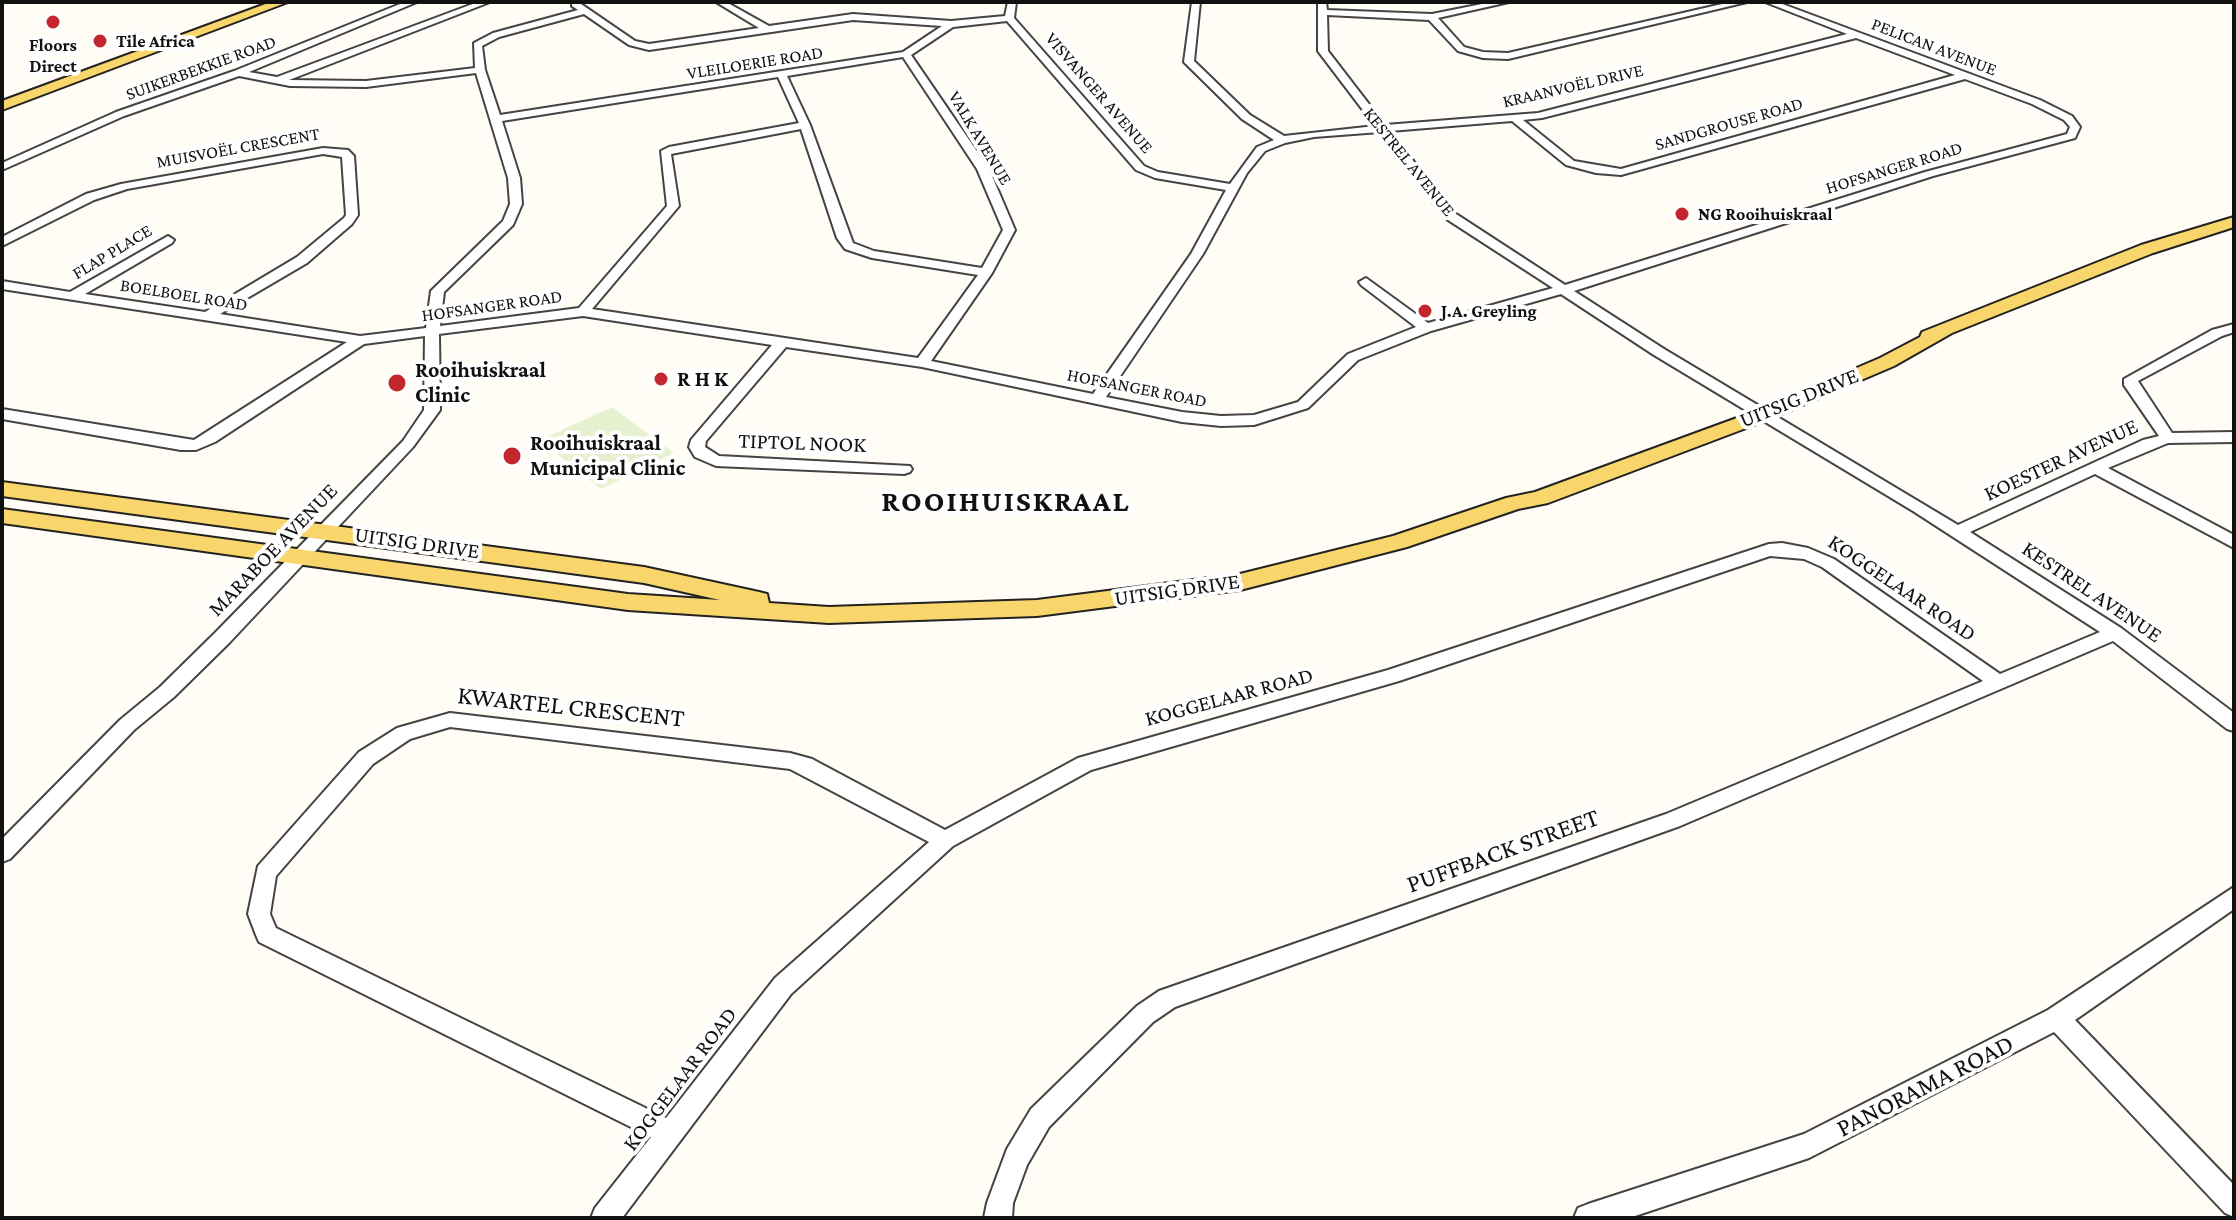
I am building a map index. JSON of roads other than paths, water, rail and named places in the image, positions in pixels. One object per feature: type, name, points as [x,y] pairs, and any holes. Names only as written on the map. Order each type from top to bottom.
[{"type":"main road","points":[[2,104],[273,2]]},
{"type":"main road","points":[[2,104],[273,2]]},
{"type":"main road","points":[[196,29],[222,16],[232,5]]},
{"type":"main road","name":"UITSIG DRIVE","points":[[2,516],[628,602],[829,615],[1037,608],[1240,582],[1399,542],[1514,503],[1540,498],[1761,410],[1882,354],[2147,249],[2234,222]]},
{"type":"main road","name":"UITSIG DRIVE","points":[[2,489],[644,575],[829,615]]},
{"type":"street","name":"SUIKERBEKKIE ROAD","points":[[2,167],[138,107],[238,73],[413,2]]},
{"type":"street","points":[[276,81],[486,2]]},
{"type":"street","points":[[572,2],[632,43],[649,47],[853,17],[951,24]]},
{"type":"street","points":[[720,2],[767,29]]},
{"type":"street","points":[[1009,18],[1012,2]]},
{"type":"street","points":[[1196,2],[1189,62],[1246,117],[1282,140]]},
{"type":"street","points":[[1322,7],[1432,17],[1505,2]]},
{"type":"street","points":[[1432,17],[1461,49],[1487,56],[1508,56],[1743,2]]},
{"type":"street","name":"PELICAN AVENUE","points":[[1769,2],[2054,109],[2074,124],[2071,136]]},
{"type":"street","name":"KESTREL AVENUE","points":[[1322,7],[1323,51],[1449,215],[1761,410],[1892,486],[1919,507],[2115,633],[2234,724]]},
{"type":"street","points":[[238,73],[276,81],[366,84],[480,70],[477,45],[483,40],[585,11]]},
{"type":"street","name":"VLEILOERIE ROAD","points":[[497,119],[906,54],[951,24],[1009,18]]},
{"type":"street","name":"VISVANGER AVENUE","points":[[1009,18],[1140,168],[1155,175],[1234,188]]},
{"type":"street","name":"KRAANVOËL DRIVE","points":[[1096,400],[1197,254],[1249,160],[1261,149],[1282,140],[1314,134],[1516,120],[1855,35]]},
{"type":"street","name":"VALK AVENUE","points":[[906,54],[983,169],[1009,226],[1007,239],[986,273],[922,363]]},
{"type":"street","name":"MARABOE AVENUE","points":[[2,853],[127,725],[167,692],[291,558],[408,444],[432,410],[432,332],[440,287],[509,222],[516,204],[514,178],[480,70]]},
{"type":"street","points":[[782,75],[805,125],[843,238],[849,246],[872,254],[986,273]]},
{"type":"street","name":"SANDGROUSE ROAD","points":[[1516,120],[1570,163],[1621,172],[1964,76]]},
{"type":"street","points":[[583,312],[673,206],[665,153],[805,125]]},
{"type":"street","name":"HOFSANGER ROAD","points":[[2,414],[196,445],[210,439],[360,340],[583,312],[922,363],[1096,400],[1221,421],[1254,420],[1284,413],[1318,394],[1340,367],[1353,357],[1426,328],[1565,289],[1929,174],[2071,136]]},
{"type":"street","name":"MUISVOËL CRESCENT","points":[[2,242],[90,197],[125,186],[323,151],[344,152],[348,156],[352,215],[348,221],[302,260],[206,317]]},
{"type":"street","name":"FLAP PLACE","points":[[74,295],[168,240]]},
{"type":"street","points":[[1366,282],[1426,328]]},
{"type":"street","name":"BOELBOEL ROAD","points":[[2,285],[360,340]]},
{"type":"street","points":[[2168,438],[2131,385],[2131,379],[2217,333],[2234,328]]},
{"type":"street","name":"TIPTOL NOOK","points":[[783,341],[699,440],[697,447],[701,454],[716,461],[904,469]]},
{"type":"street","name":"KOESTER AVENUE","points":[[1957,532],[2148,443],[2168,438],[2234,437]]},
{"type":"street","points":[[2095,467],[2234,542]]},
{"type":"street","name":"KOGGELAAR ROAD","points":[[605,1218],[783,986],[945,840],[1085,764],[1392,676],[1769,550],[1795,550],[1828,563],[1997,681]]},
{"type":"street","name":"PUFFBACK STREET","points":[[998,1218],[1016,1158],[1040,1118],[1145,1014],[1167,999],[1673,820],[2115,633]]},
{"type":"street","name":"KWARTEL CRESCENT","points":[[669,1133],[267,935],[259,914],[266,873],[366,758],[404,733],[450,720],[790,761],[805,765],[945,840]]},
{"type":"street","name":"PANORAMA ROAD","points":[[1588,1218],[1798,1150],[2057,1018],[2234,897]]},
{"type":"street","points":[[2057,1018],[2234,1204]]},
{"type":"place","name":"Floors Direct","points":[[53,22]]},
{"type":"place","name":"Tile Africa","points":[[100,41]]},
{"type":"place","name":"NG Rooihuiskraal","points":[[1682,214]]},
{"type":"place","name":"J.A. Greyling","points":[[1425,311]]},
{"type":"place","name":"R H K","points":[[661,379]]},
{"type":"place","name":"Rooihuiskraal Clinic","points":[[397,383]]},
{"type":"place","name":"Rooihuiskraal Municipal Clinic","points":[[512,456]]},
{"type":"district","name":"ROOIHUISKRAAL","points":[[1006,502]]}]
